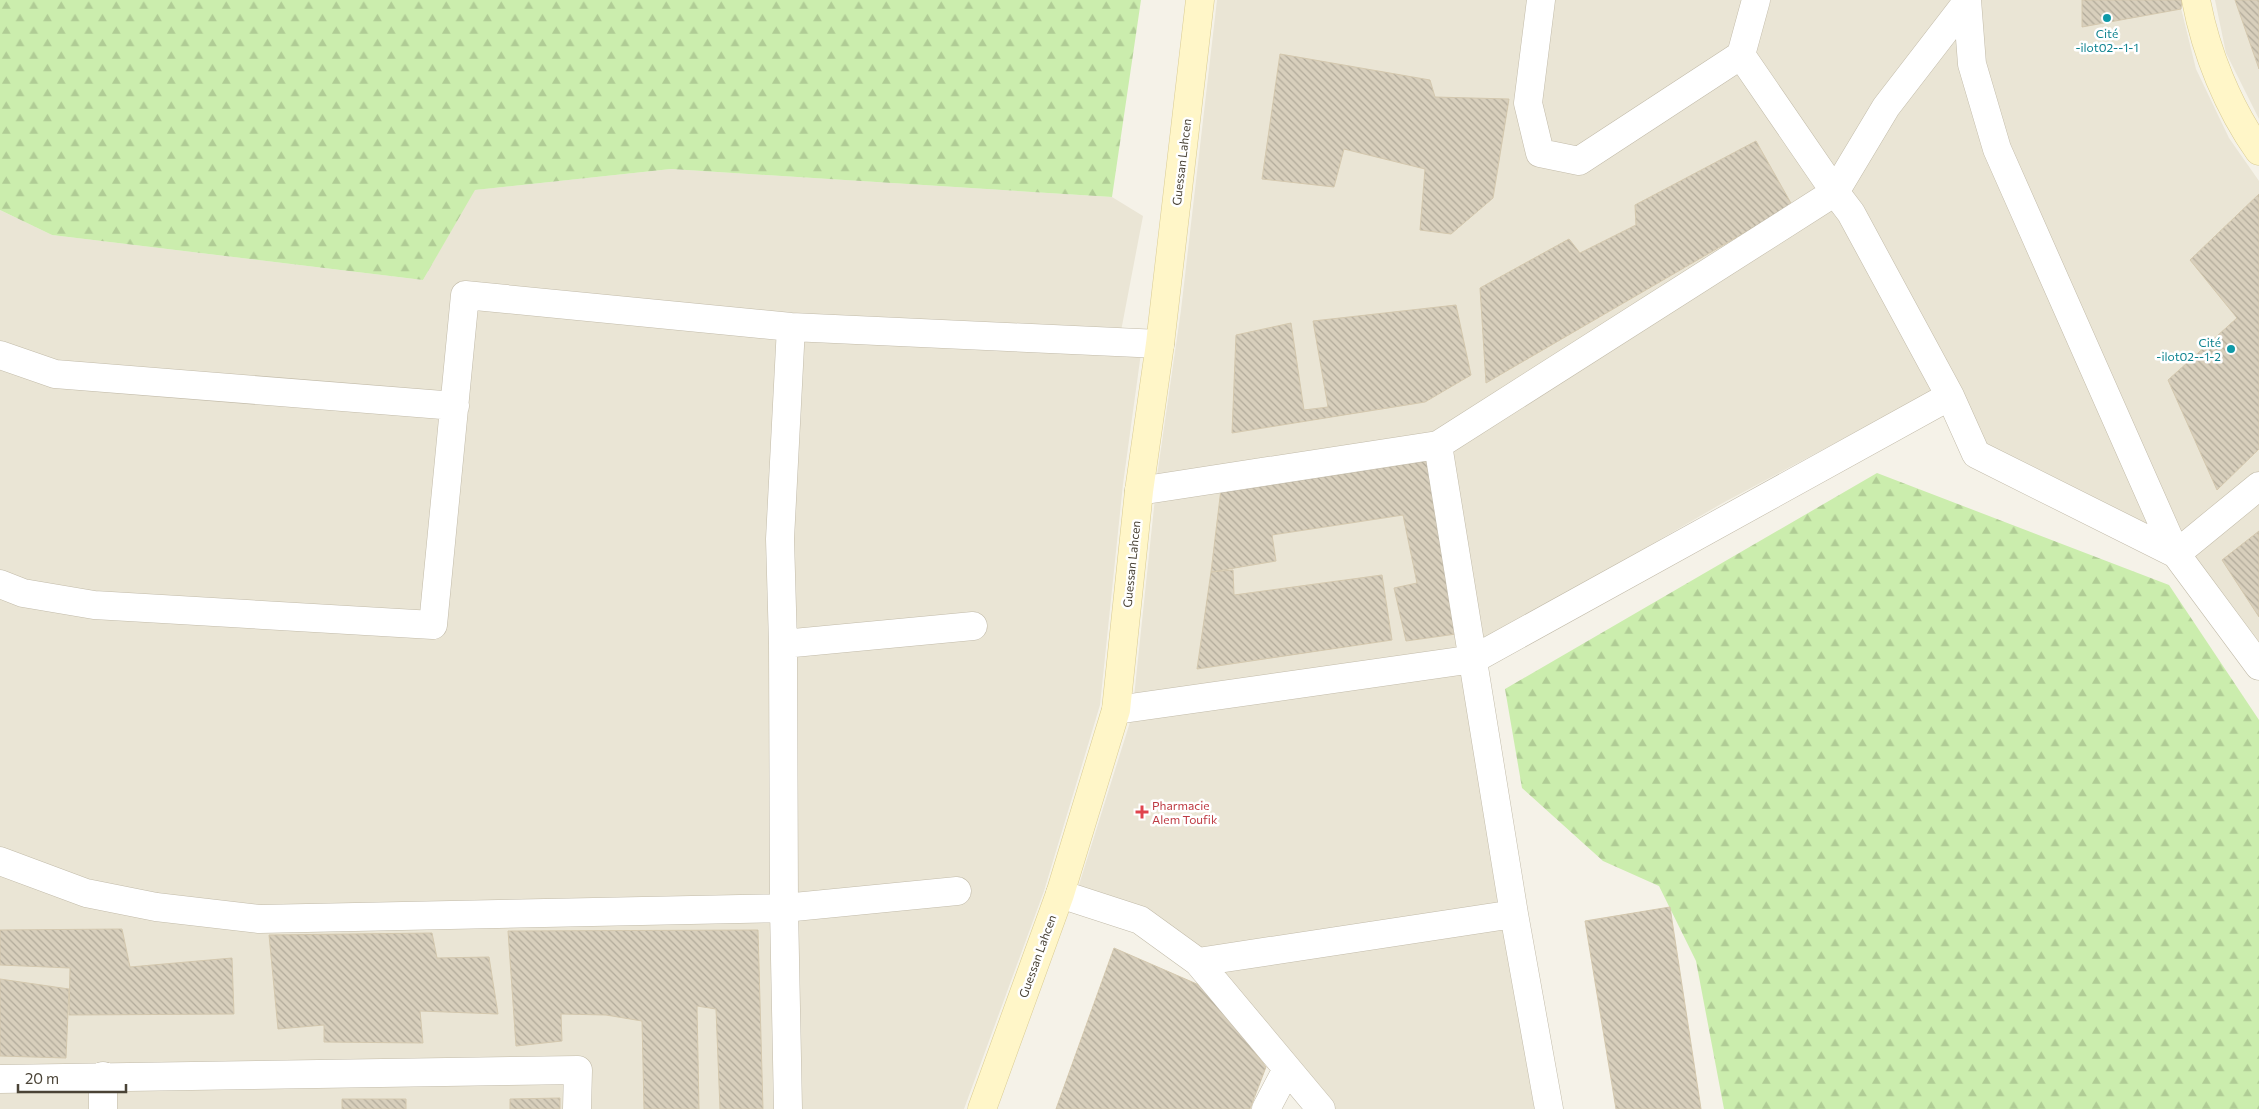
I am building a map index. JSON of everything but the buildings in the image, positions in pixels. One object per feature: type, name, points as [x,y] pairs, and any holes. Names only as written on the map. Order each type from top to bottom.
[{"type":"main road","name":"Guessan Lahcen","points":[[982,1109],[1060,894],[1116,710],[1139,491],[1160,344],[1200,0]]},
{"type":"main road","points":[[2196,0],[2212,63],[2246,132],[2259,151]]},
{"type":"street","points":[[1541,0],[1528,103],[1540,153],[1579,162],[1741,55],[1756,0]]},
{"type":"street","points":[[1139,491],[1438,445],[1835,192],[1886,107],[1967,1]]},
{"type":"street","points":[[1967,1],[1972,64],[1997,149],[2176,554],[2259,666]]},
{"type":"street","points":[[1741,55],[1851,213],[1950,396],[1976,454],[2176,554]]},
{"type":"street","points":[[0,584],[23,593],[94,605],[433,625],[465,294],[791,328],[1160,344]]},
{"type":"street","points":[[788,1109],[784,908],[783,644],[780,539],[791,328]]},
{"type":"street","points":[[0,356],[55,374],[455,406]]},
{"type":"street","points":[[1116,710],[1474,659],[1950,396]]},
{"type":"street","points":[[1438,445],[1514,914],[1549,1109]]},
{"type":"street","points":[[2176,554],[2259,486]]},
{"type":"street","points":[[783,644],[973,626]]},
{"type":"street","points":[[0,861],[86,893],[156,907],[259,919],[784,908],[958,890]]},
{"type":"street","points":[[1060,894],[1140,920],[1198,962],[1320,1109]]},
{"type":"street","points":[[1198,962],[1514,914]]},
{"type":"street","points":[[1266,1109],[1286,1069]]},
{"type":"street","points":[[0,1079],[578,1070],[577,1109]]},
{"type":"street","points":[[103,1076],[103,1109]]},
{"type":"shaded area","points":[[1217,0],[1531,0],[1528,156],[1581,172],[1738,69],[1818,189],[1434,435],[1157,476],[1181,310]]},
{"type":"shaded area","points":[[1552,0],[1749,0],[1733,48],[1577,150],[1548,144],[1538,102]]},
{"type":"shaded area","points":[[1771,0],[1955,0],[1835,172],[1753,54]]},
{"type":"shaded area","points":[[1977,0],[2179,0],[2196,69],[2229,138],[2259,181],[2259,472],[2179,538],[2007,146],[1982,61]]},
{"type":"shaded area","points":[[2215,0],[2259,0],[2259,119],[2226,53]]},
{"type":"shaded area","points":[[1959,31],[2154,530],[1984,446],[1849,190],[1891,119]]},
{"type":"shaded area","points":[[671,169],[1112,197],[1143,216],[1117,352],[1141,353],[1123,484],[1100,705],[1044,891],[964,1109],[0,1109],[0,210],[52,235],[423,280],[474,190]]},
{"type":"shaded area","points":[[1831,206],[1934,390],[1721,504],[1482,643],[1451,449]]},
{"type":"shaded area","points":[[1430,456],[1462,650],[1134,697],[1155,498]]},
{"type":"shaded area","points":[[2259,499],[2259,648],[2190,555]]},
{"type":"shaded area","points":[[1465,671],[1502,906],[1201,950],[1078,888],[1131,719]]},
{"type":"shaded area","points":[[1505,926],[1539,1109],[1335,1109],[1220,970]]},
{"type":"green space","points":[[0,0],[1141,0],[1112,197],[671,169],[475,190],[423,280],[52,235],[0,210]]},
{"type":"green space","points":[[1877,473],[2169,585],[2259,720],[2259,1109],[1724,1109],[1696,961],[1659,886],[1603,861],[1522,788],[1505,689]]},
{"type":"place","name":"Cité -ilot02--1-1","points":[[2107,18]]},
{"type":"place","name":"Cité -ilot02--1-2","points":[[2231,349]]},
{"type":"place","name":"Pharmacie Alem Toufik","points":[[1142,812]]}]
